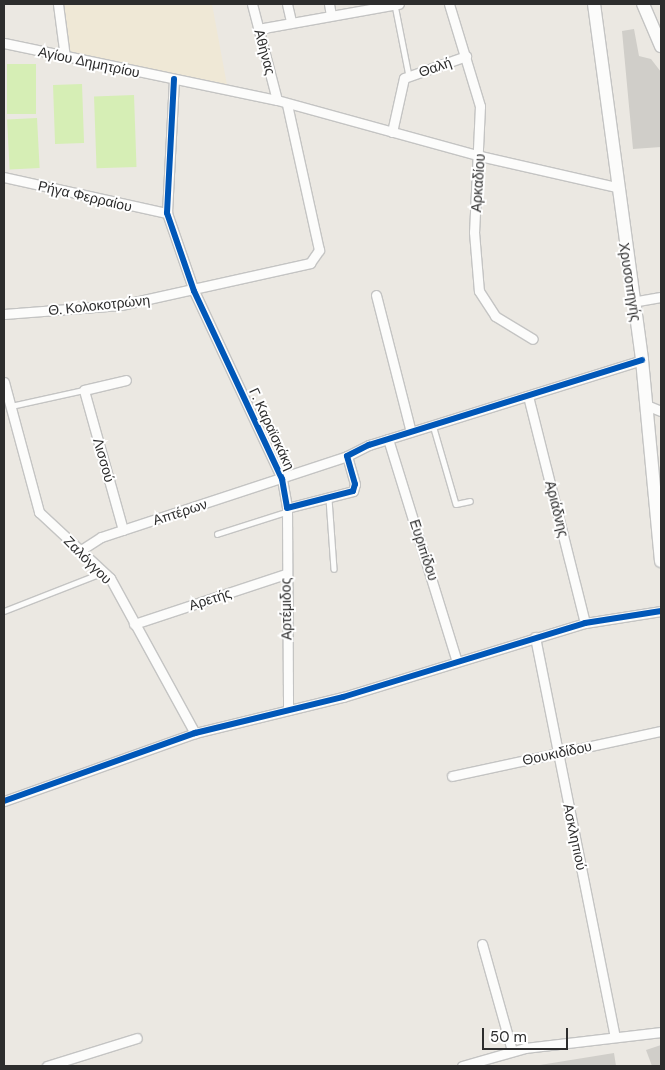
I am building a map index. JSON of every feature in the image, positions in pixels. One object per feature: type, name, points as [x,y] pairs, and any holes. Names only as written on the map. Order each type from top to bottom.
[{"type":"street","points":[[58,4],[65,57]]},
{"type":"street","name":"Αθήνας","points":[[252,4],[277,100]]},
{"type":"street","points":[[287,4],[291,22]]},
{"type":"street","points":[[329,4],[330,15]]},
{"type":"street","points":[[258,29],[397,4]]},
{"type":"street","name":"Αρκαδίου","points":[[449,4],[480,106],[480,156],[474,232],[479,290],[495,316],[533,339]]},
{"type":"street","name":"Χρυσοπηγής","points":[[594,4],[616,187],[642,360],[661,561]]},
{"type":"street","points":[[643,4],[661,46]]},
{"type":"street","name":"Αγίου Δημητρίου","points":[[4,44],[174,79]]},
{"type":"street","name":"Θαλή","points":[[407,77],[466,56]]},
{"type":"street","points":[[392,132],[407,77]]},
{"type":"street","points":[[174,79],[277,100],[480,156],[616,187]]},
{"type":"street","name":"Γ. Καραϊσκάκη","points":[[174,79],[167,213],[194,291],[282,479],[288,510]]},
{"type":"street","name":"Θ. Κολοκοτρώνη","points":[[4,314],[121,305],[194,291],[304,266],[317,258],[287,104]]},
{"type":"street","name":"Ρήγα Φερραίου","points":[[4,177],[167,213]]},
{"type":"street","points":[[376,295],[412,432]]},
{"type":"street","points":[[632,302],[661,297]]},
{"type":"street","name":"Γ. Καραϊσκάκη","points":[[282,479],[388,439],[642,360]]},
{"type":"street","points":[[84,390],[126,380]]},
{"type":"street","name":"Ζαλόγγου","points":[[4,382],[39,512],[104,572],[195,733]]},
{"type":"street","name":"Λισσού","points":[[84,390],[123,530]]},
{"type":"street","name":"Αριάδνης","points":[[528,396],[585,623]]},
{"type":"street","points":[[646,405],[661,411]]},
{"type":"street","name":"Ευριπίδου","points":[[388,439],[457,662]]},
{"type":"street","points":[[288,510],[329,499],[355,488],[347,456]]},
{"type":"street","name":"Απτέρων","points":[[81,550],[123,530],[282,479]]},
{"type":"street","name":"Αρτέμιδος","points":[[288,510],[285,574],[288,710]]},
{"type":"street","name":"Αρετής","points":[[134,624],[285,574]]},
{"type":"street","points":[[4,801],[195,733],[288,710],[585,623],[661,611]]},
{"type":"street","name":"Ασκληπιού","points":[[535,637],[615,1036]]},
{"type":"street","name":"Θουκιδίδου","points":[[452,776],[661,731]]},
{"type":"street","points":[[482,944],[515,1050]]},
{"type":"street","points":[[462,1066],[515,1050],[615,1036],[661,1032]]},
{"type":"street","points":[[47,1066],[137,1038]]},
{"type":"lane","points":[[397,4],[407,77]]},
{"type":"lane","points":[[9,406],[84,390]]},
{"type":"lane","points":[[433,425],[456,504],[470,501]]},
{"type":"lane","points":[[329,499],[334,569]]},
{"type":"lane","points":[[217,534],[288,510]]},
{"type":"lane","points":[[4,611],[104,572]]},
{"type":"shaded area","points":[[61,4],[212,4],[227,85],[67,55]]},
{"type":"green space","points":[[7,64],[36,64],[36,114],[7,114]]},
{"type":"green space","points":[[82,84],[84,143],[55,144],[53,85]]},
{"type":"green space","points":[[134,95],[137,167],[97,168],[94,96]]},
{"type":"green space","points":[[37,118],[40,168],[10,170],[7,120]]},
{"type":"building","points":[[634,29],[639,56],[651,59],[661,72],[661,147],[633,149],[622,31]]},
{"type":"building","points":[[661,1045],[661,1066],[652,1066],[646,1050]]},
{"type":"building","points":[[614,1053],[616,1066],[540,1066],[540,1065]]},
{"type":"cycle path","points":[[174,79],[167,213],[194,291],[282,479],[287,508],[353,491],[355,484],[347,456],[369,445],[642,360]]},
{"type":"cycle path","points":[[4,801],[195,733],[343,697],[585,623],[661,611]]}]
